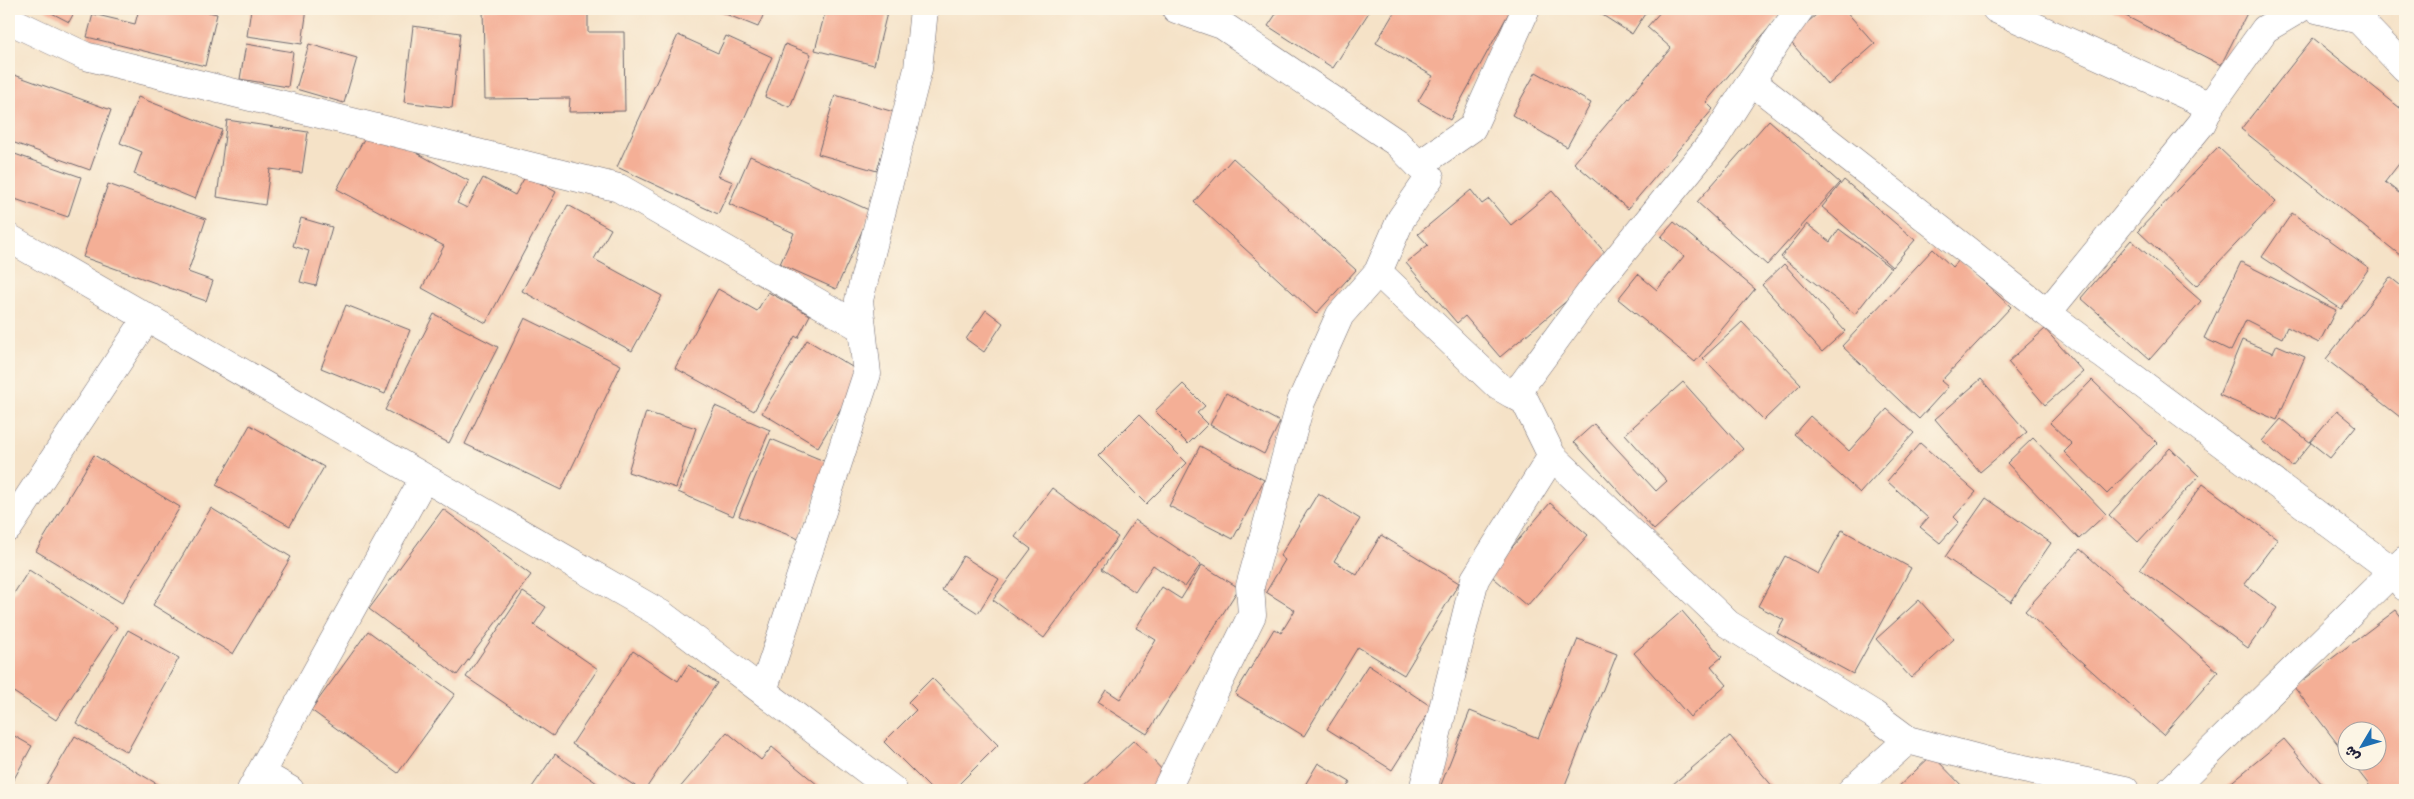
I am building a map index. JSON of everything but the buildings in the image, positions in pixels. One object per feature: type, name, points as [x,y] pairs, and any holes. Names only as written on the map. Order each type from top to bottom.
[{"type":"street","points":[[763,691],[867,374],[860,300],[918,69],[924,9]]},
{"type":"street","points":[[1166,790],[1252,615],[1250,586],[1301,402],[1340,315],[1378,272],[1401,219],[1430,177],[1397,143],[1222,24],[1176,9]]},
{"type":"street","points":[[1419,166],[1472,128],[1526,9]]},
{"type":"street","points":[[1512,394],[1524,384],[1596,286],[1713,141],[1800,9]]},
{"type":"street","points":[[1996,9],[2210,106]]},
{"type":"street","points":[[2047,313],[2202,123],[2210,106],[2265,29],[2299,9]]},
{"type":"street","points":[[2316,9],[2362,14],[2405,68]]},
{"type":"street","points":[[9,20],[85,56],[619,188],[862,328]]},
{"type":"street","points":[[1751,81],[2047,313],[2401,573],[2171,790]]},
{"type":"street","points":[[9,238],[661,614],[893,790]]},
{"type":"street","points":[[1378,272],[1498,386],[1525,401],[1552,456],[1728,624],[1873,714],[1908,740],[1995,763],[2125,790]]},
{"type":"street","points":[[9,527],[147,318]]},
{"type":"street","points":[[1423,790],[1475,579],[1552,456]]},
{"type":"street","points":[[290,790],[256,781],[424,478]]},
{"type":"street","points":[[1852,790],[1908,740]]}]
